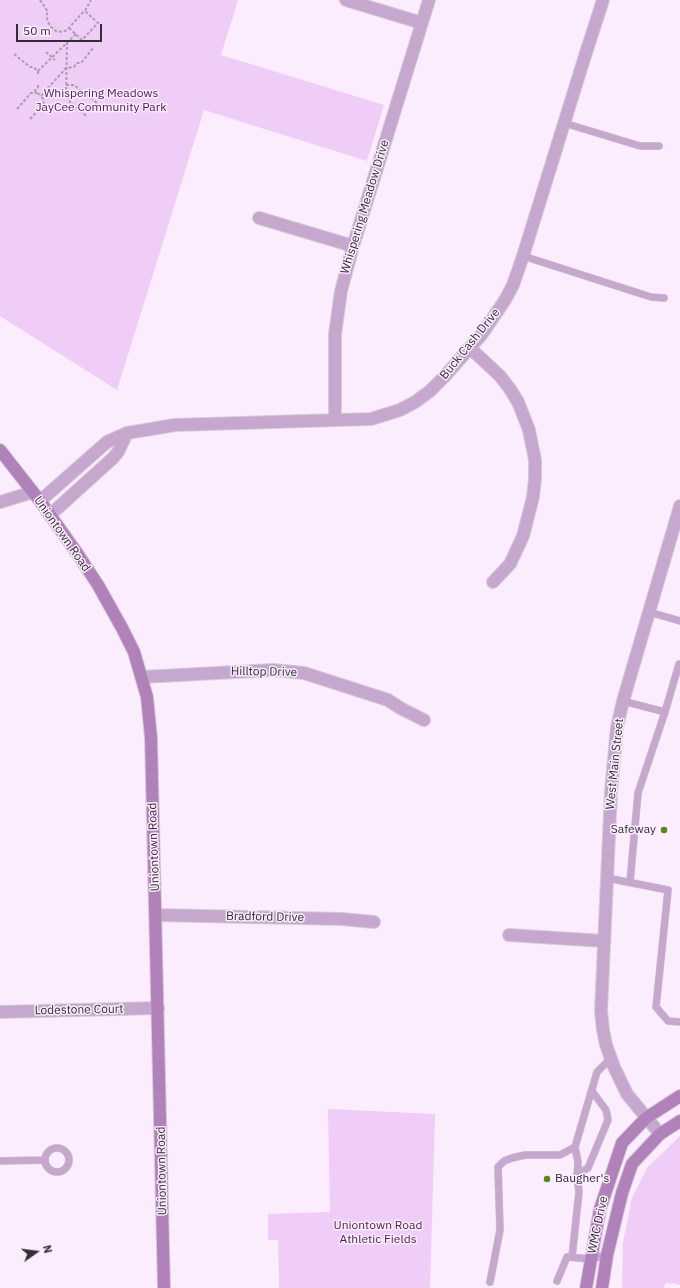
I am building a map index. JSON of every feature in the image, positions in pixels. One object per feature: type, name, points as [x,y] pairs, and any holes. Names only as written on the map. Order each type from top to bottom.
[{"type":"main road","name":"Uniontown Road","points":[[0,450],[36,496],[77,553],[114,614],[134,652],[147,697],[151,738],[164,1288]]},
{"type":"main road","name":"WMC Drive","points":[[586,1288],[600,1209],[622,1143],[646,1118],[680,1096]]},
{"type":"main road","name":"WMC Drive","points":[[602,1288],[607,1255],[622,1193],[632,1164],[660,1134],[680,1121]]},
{"type":"street","points":[[346,0],[422,23]]},
{"type":"street","name":"Whispering Meadow Drive","points":[[335,420],[335,334],[341,291],[353,246],[429,0]]},
{"type":"street","name":"Buck Cash Drive","points":[[36,496],[107,442],[127,433],[175,425],[372,419],[400,410],[416,402],[430,391],[444,378],[470,348],[495,317],[505,300],[523,256],[604,0]]},
{"type":"street","points":[[259,218],[353,246]]},
{"type":"street","points":[[470,348],[500,376],[518,402],[529,430],[534,460],[535,479],[533,497],[523,536],[510,564],[493,582]]},
{"type":"street","points":[[50,515],[113,458],[118,452],[127,433]]},
{"type":"street","points":[[0,502],[36,496]]},
{"type":"street","name":"West Main Street","points":[[660,1134],[627,1094],[611,1058],[603,1030],[601,1011],[613,760],[617,727],[623,701],[680,506]]},
{"type":"street","name":"Hilltop Drive","points":[[142,677],[273,670],[298,672],[388,700],[424,720]]},
{"type":"street","name":"Bradford Drive","points":[[156,915],[342,919],[374,922]]},
{"type":"street","points":[[509,935],[604,941]]},
{"type":"street","name":"Lodestone Court","points":[[0,1012],[158,1008]]},
{"type":"lane","points":[[564,123],[640,146],[659,146]]},
{"type":"lane","points":[[523,256],[651,297],[664,298]]},
{"type":"lane","points":[[649,612],[680,621]]},
{"type":"lane","points":[[630,882],[638,793],[680,664]]},
{"type":"lane","points":[[623,701],[665,712]]},
{"type":"lane","points":[[607,878],[668,890],[656,1007],[668,1021],[680,1022]]},
{"type":"lane","points":[[572,1258],[579,1192],[577,1174],[578,1162],[575,1147],[598,1072],[611,1058]]},
{"type":"lane","points":[[577,1174],[588,1168],[608,1120],[606,1110],[592,1091]]},
{"type":"lane","points":[[490,1282],[500,1230],[498,1167],[504,1161],[512,1158],[525,1155],[560,1155],[575,1147]]},
{"type":"lane","points":[[0,1161],[46,1160]]},
{"type":"lane","points":[[557,1281],[567,1257],[591,1260],[607,1255]]},
{"type":"path","points":[[40,0],[48,12],[47,19],[52,29],[62,32],[69,28],[85,10],[90,0]]},
{"type":"path","points":[[69,28],[82,40],[98,23],[85,10]]},
{"type":"path","points":[[38,75],[38,71],[76,34]]},
{"type":"path","points":[[67,42],[66,96],[70,99],[70,102],[86,116]]},
{"type":"path","points":[[41,96],[66,68],[74,67],[77,63],[81,63],[94,47]]},
{"type":"path","points":[[46,52],[54,60]]},
{"type":"path","points":[[14,54],[30,67],[33,67],[38,71]]},
{"type":"path","points":[[74,67],[74,73]]},
{"type":"path","points":[[74,81],[79,90],[82,90],[98,104]]},
{"type":"path","points":[[37,93],[35,91],[38,85]]},
{"type":"path","points":[[66,85],[75,85]]},
{"type":"path","points":[[17,109],[31,94],[37,93],[41,96],[44,99],[44,104],[30,119]]},
{"type":"path","points":[[44,93],[48,96],[52,96]]},
{"type":"green space","name":"Whispering Meadows JayCee Community Park","points":[[0,0],[238,0],[221,55],[384,105],[367,161],[204,110],[117,390],[0,316]]},
{"type":"green space","name":"Uniontown Road Athletic Fields","points":[[328,1109],[435,1114],[430,1288],[279,1288],[278,1240],[268,1240],[268,1214],[330,1212]]},
{"type":"green space","points":[[680,1136],[680,1285],[666,1283],[663,1288],[622,1288],[623,1242],[632,1198],[647,1168]]},
{"type":"place","name":"Safeway","points":[[664,830]]},
{"type":"place","name":"Baugher's","points":[[547,1179]]}]
